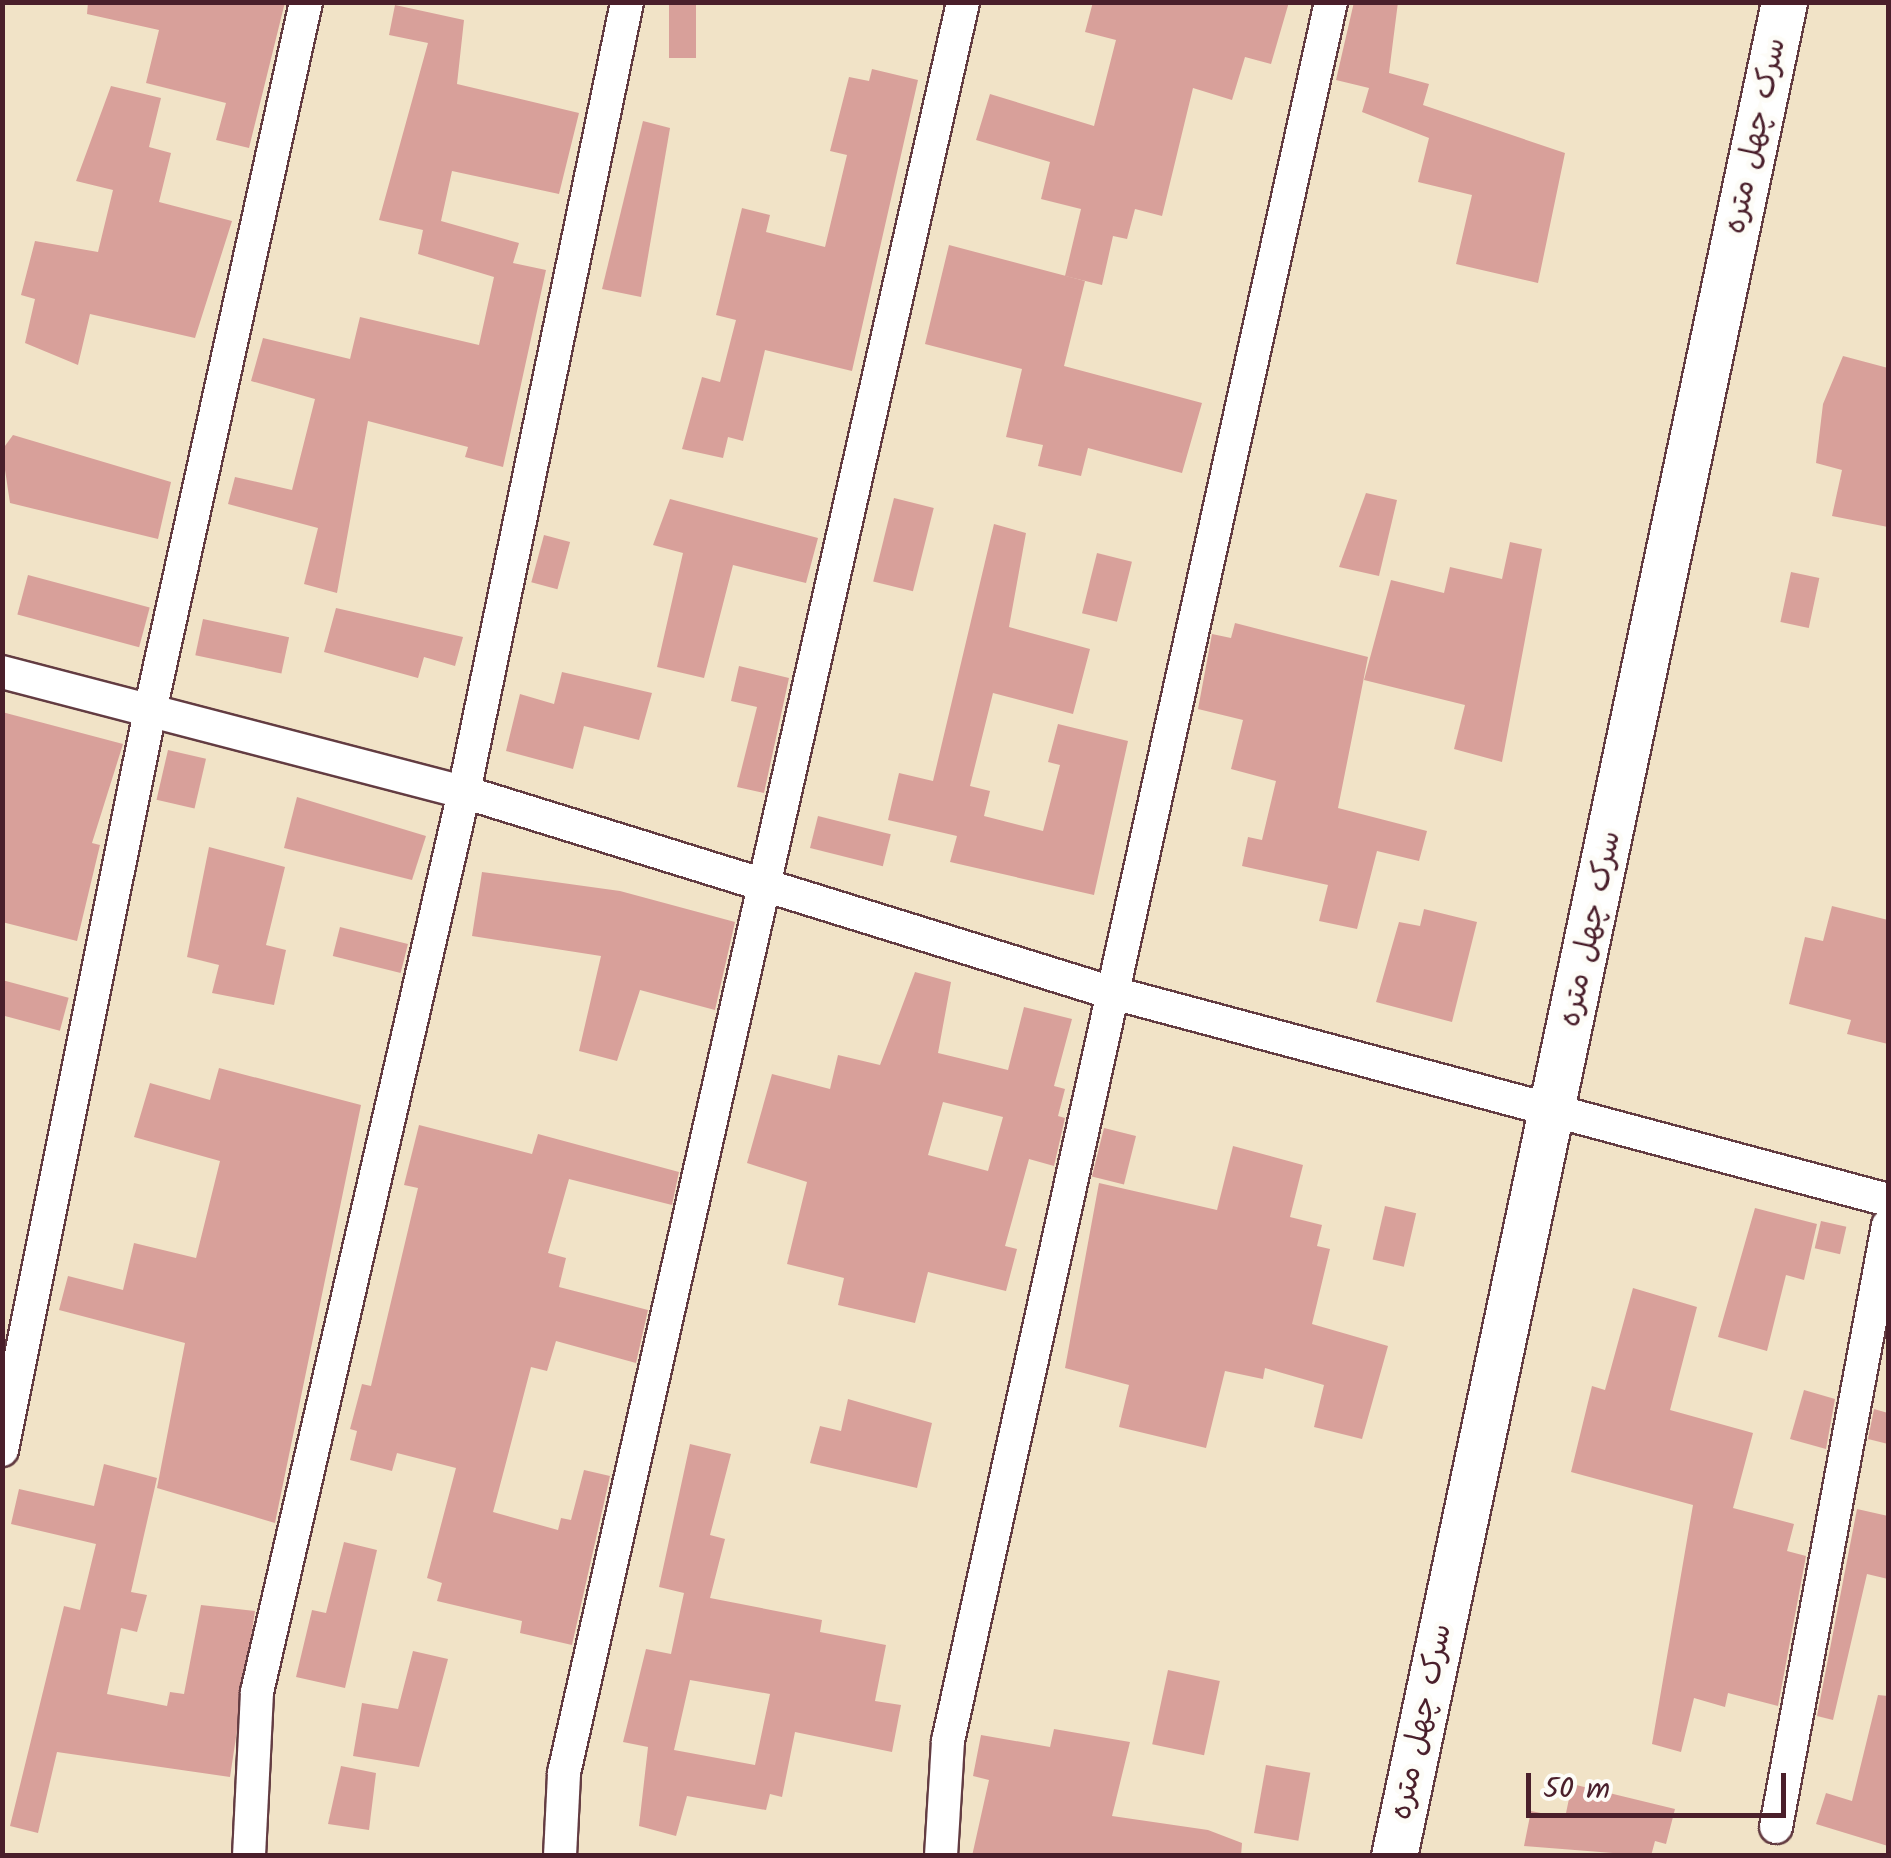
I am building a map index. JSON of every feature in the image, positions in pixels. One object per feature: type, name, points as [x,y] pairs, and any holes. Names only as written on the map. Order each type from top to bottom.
[{"type":"street","points":[[2,1450],[150,711],[306,2]]},
{"type":"street","points":[[248,1856],[257,1692],[464,792],[627,2]]},
{"type":"street","points":[[560,1856],[564,1773],[963,2]]},
{"type":"street","points":[[941,1856],[948,1741],[1106,991],[1331,2]]},
{"type":"street","name":"سرک چهل متره","points":[[1394,1856],[1784,2]]},
{"type":"street","points":[[2,672],[464,792],[766,889],[1106,991],[1888,1200]]},
{"type":"street","points":[[1776,1827],[1888,1225]]},
{"type":"building","points":[[88,2],[285,2],[249,148],[216,140],[226,103],[146,83],[159,30],[87,14]]},
{"type":"building","points":[[669,2],[696,2],[696,58],[669,58]]},
{"type":"building","points":[[1093,2],[1289,2],[1271,64],[1245,57],[1232,100],[1193,88],[1162,216],[1135,209],[1127,239],[1113,236],[1102,285],[1065,276],[1081,209],[1041,199],[1050,162],[976,140],[990,94],[1094,126],[1116,40],[1085,32]]},
{"type":"building","points":[[1354,2],[1398,2],[1389,73],[1429,84],[1423,105],[1565,153],[1538,283],[1456,264],[1472,195],[1418,182],[1429,138],[1362,112],[1369,88],[1336,80]]},
{"type":"building","points":[[395,5],[464,20],[457,84],[579,113],[559,194],[452,171],[441,221],[519,243],[513,263],[546,270],[503,467],[465,457],[468,447],[368,421],[337,593],[304,584],[318,528],[228,504],[235,477],[292,490],[315,399],[251,381],[263,338],[350,359],[360,317],[479,345],[494,277],[418,254],[423,230],[379,220],[428,43],[389,35]]},
{"type":"building","points":[[872,69],[918,80],[852,371],[765,350],[743,441],[728,437],[723,458],[682,449],[702,377],[720,382],[736,320],[716,315],[742,208],[770,215],[766,232],[825,247],[847,155],[830,151],[849,77],[869,81]]},
{"type":"building","points":[[111,86],[161,98],[149,147],[171,153],[159,202],[232,221],[195,338],[90,314],[78,365],[25,343],[35,299],[21,295],[35,241],[98,252],[113,190],[76,181]]},
{"type":"building","points":[[643,121],[670,128],[641,297],[602,289]]},
{"type":"building","points":[[949,245],[1085,281],[1064,366],[1202,403],[1182,473],[1088,448],[1081,476],[1038,466],[1043,445],[1006,437],[1022,369],[925,344]]},
{"type":"building","points":[[1843,356],[1888,368],[1888,527],[1832,516],[1842,470],[1816,463],[1823,404]]},
{"type":"building","points":[[13,435],[171,482],[158,539],[10,503],[2,450]]},
{"type":"building","points":[[1366,493],[1397,500],[1379,576],[1339,567]]},
{"type":"building","points":[[894,498],[934,508],[913,591],[873,581]]},
{"type":"building","points":[[670,499],[818,538],[806,583],[733,565],[704,678],[657,667],[683,553],[653,545]]},
{"type":"building","points":[[994,524],[1026,533],[1009,627],[1090,649],[1073,714],[993,693],[970,786],[990,791],[984,816],[1043,831],[1060,765],[1048,762],[1058,724],[1128,741],[1094,895],[950,862],[957,836],[888,820],[899,773],[933,781]]},
{"type":"building","points":[[544,535],[570,542],[557,589],[531,582]]},
{"type":"building","points":[[1510,542],[1542,549],[1502,762],[1454,749],[1465,705],[1364,680],[1391,580],[1444,593],[1450,567],[1502,579]]},
{"type":"building","points":[[1097,553],[1132,562],[1117,622],[1082,613]]},
{"type":"building","points":[[1791,572],[1819,578],[1809,628],[1780,622]]},
{"type":"building","points":[[28,575],[150,608],[139,647],[17,615]]},
{"type":"building","points":[[336,608],[463,637],[455,666],[424,657],[418,678],[324,652]]},
{"type":"building","points":[[203,619],[289,637],[281,673],[195,655]]},
{"type":"building","points":[[1235,623],[1368,657],[1338,808],[1427,831],[1419,861],[1377,851],[1357,929],[1319,921],[1328,885],[1242,866],[1248,837],[1262,840],[1276,781],[1231,769],[1243,720],[1198,709],[1212,634],[1231,638]]},
{"type":"building","points":[[739,666],[789,678],[764,793],[737,787],[757,707],[731,701]]},
{"type":"building","points":[[562,672],[652,693],[639,740],[584,726],[573,769],[506,751],[520,694],[554,704]]},
{"type":"building","points":[[2,712],[123,744],[92,843],[100,845],[77,941],[2,922]]},
{"type":"building","points":[[168,750],[206,759],[195,808],[157,800]]},
{"type":"building","points":[[297,797],[426,836],[412,880],[284,848]]},
{"type":"building","points":[[818,816],[891,834],[883,866],[810,848]]},
{"type":"building","points":[[209,847],[285,867],[266,945],[286,950],[274,1005],[212,993],[219,965],[187,957]]},
{"type":"building","points":[[482,872],[620,891],[735,922],[715,1010],[640,990],[617,1061],[579,1051],[601,956],[472,936]]},
{"type":"building","points":[[1832,906],[1888,920],[1888,1044],[1847,1034],[1851,1020],[1789,1004],[1805,937],[1823,941]]},
{"type":"building","points":[[1424,909],[1477,922],[1452,1022],[1376,1002],[1399,922],[1420,926]]},
{"type":"building","points":[[340,927],[408,944],[401,973],[333,956]]},
{"type":"building","points":[[915,972],[951,982],[938,1053],[1008,1070],[1024,1007],[1072,1019],[1054,1086],[1065,1089],[1058,1116],[1065,1118],[1054,1166],[1029,1159],[1005,1246],[1017,1249],[1006,1291],[928,1272],[915,1323],[838,1305],[844,1278],[787,1264],[807,1182],[747,1163],[772,1074],[830,1089],[838,1055],[880,1065]],"holes":[[[943,1102],[1003,1117],[988,1171],[928,1155]]]},
{"type":"building","points":[[2,980],[69,998],[60,1031],[2,1015]]},
{"type":"building","points":[[219,1068],[361,1105],[275,1523],[157,1488],[185,1343],[59,1310],[68,1276],[123,1290],[134,1243],[196,1258],[220,1161],[134,1137],[150,1083],[210,1100]]},
{"type":"building","points":[[419,1125],[532,1154],[538,1134],[679,1172],[672,1205],[569,1179],[548,1253],[566,1258],[559,1287],[648,1310],[636,1363],[556,1341],[547,1371],[531,1367],[493,1512],[558,1530],[561,1518],[571,1520],[584,1470],[610,1476],[572,1645],[520,1633],[522,1621],[437,1601],[442,1583],[427,1578],[456,1468],[397,1453],[392,1471],[350,1460],[357,1431],[350,1429],[362,1384],[371,1386],[418,1188],[404,1185]]},
{"type":"building","points":[[1104,1128],[1136,1136],[1124,1184],[1092,1177]]},
{"type":"building","points":[[1233,1146],[1303,1165],[1290,1217],[1322,1225],[1317,1246],[1330,1249],[1312,1324],[1388,1346],[1362,1439],[1314,1427],[1324,1385],[1265,1368],[1263,1379],[1225,1371],[1206,1448],[1119,1427],[1129,1385],[1065,1368],[1099,1183],[1217,1210]]},
{"type":"building","points":[[1385,1206],[1416,1213],[1404,1267],[1373,1260]]},
{"type":"building","points":[[1755,1208],[1817,1224],[1804,1280],[1786,1275],[1767,1351],[1718,1337]]},
{"type":"building","points":[[1821,1221],[1846,1227],[1840,1254],[1815,1248]]},
{"type":"building","points":[[1633,1288],[1697,1307],[1670,1410],[1753,1433],[1733,1508],[1794,1524],[1787,1551],[1806,1556],[1778,1706],[1728,1693],[1725,1707],[1694,1698],[1681,1752],[1652,1744],[1693,1505],[1571,1472],[1592,1386],[1605,1390]]},
{"type":"building","points":[[1804,1390],[1835,1399],[1826,1449],[1790,1439]]},
{"type":"building","points":[[848,1399],[932,1423],[917,1488],[810,1463],[820,1426],[841,1431]]},
{"type":"building","points":[[1874,1409],[1888,1413],[1888,1444],[1868,1439]]},
{"type":"building","points":[[690,1444],[731,1454],[710,1535],[725,1539],[710,1598],[822,1620],[820,1632],[886,1645],[875,1701],[901,1705],[892,1752],[795,1732],[782,1797],[770,1794],[766,1810],[687,1796],[676,1836],[639,1826],[648,1747],[623,1742],[646,1649],[671,1654],[684,1593],[659,1587]],"holes":[[[690,1680],[770,1694],[755,1765],[674,1750]]]},
{"type":"building","points":[[104,1464],[157,1478],[131,1592],[147,1595],[137,1632],[121,1628],[107,1694],[167,1706],[170,1692],[184,1694],[201,1605],[255,1611],[230,1777],[57,1752],[38,1833],[10,1826],[64,1606],[80,1610],[96,1544],[11,1524],[19,1489],[94,1506]]},
{"type":"building","points":[[1857,1509],[1888,1516],[1888,1579],[1867,1574],[1833,1720],[1817,1716]]},
{"type":"building","points":[[344,1542],[377,1550],[345,1688],[296,1677],[312,1610],[326,1613]]},
{"type":"building","points":[[413,1651],[448,1659],[419,1767],[353,1756],[362,1703],[398,1709]]},
{"type":"building","points":[[1168,1670],[1220,1681],[1204,1755],[1152,1744]]},
{"type":"building","points":[[1878,1695],[1888,1696],[1888,1846],[1816,1824],[1826,1793],[1852,1801]]},
{"type":"building","points":[[1054,1729],[1130,1742],[1112,1816],[1208,1830],[1242,1843],[1241,1856],[972,1856],[989,1780],[973,1776],[981,1735],[1050,1747]]},
{"type":"building","points":[[1266,1765],[1310,1773],[1298,1841],[1254,1833]]},
{"type":"building","points":[[341,1766],[376,1773],[369,1830],[328,1824]]},
{"type":"building","points":[[1572,1784],[1675,1809],[1666,1844],[1655,1841],[1651,1856],[1524,1846],[1531,1811],[1565,1818]]}]
